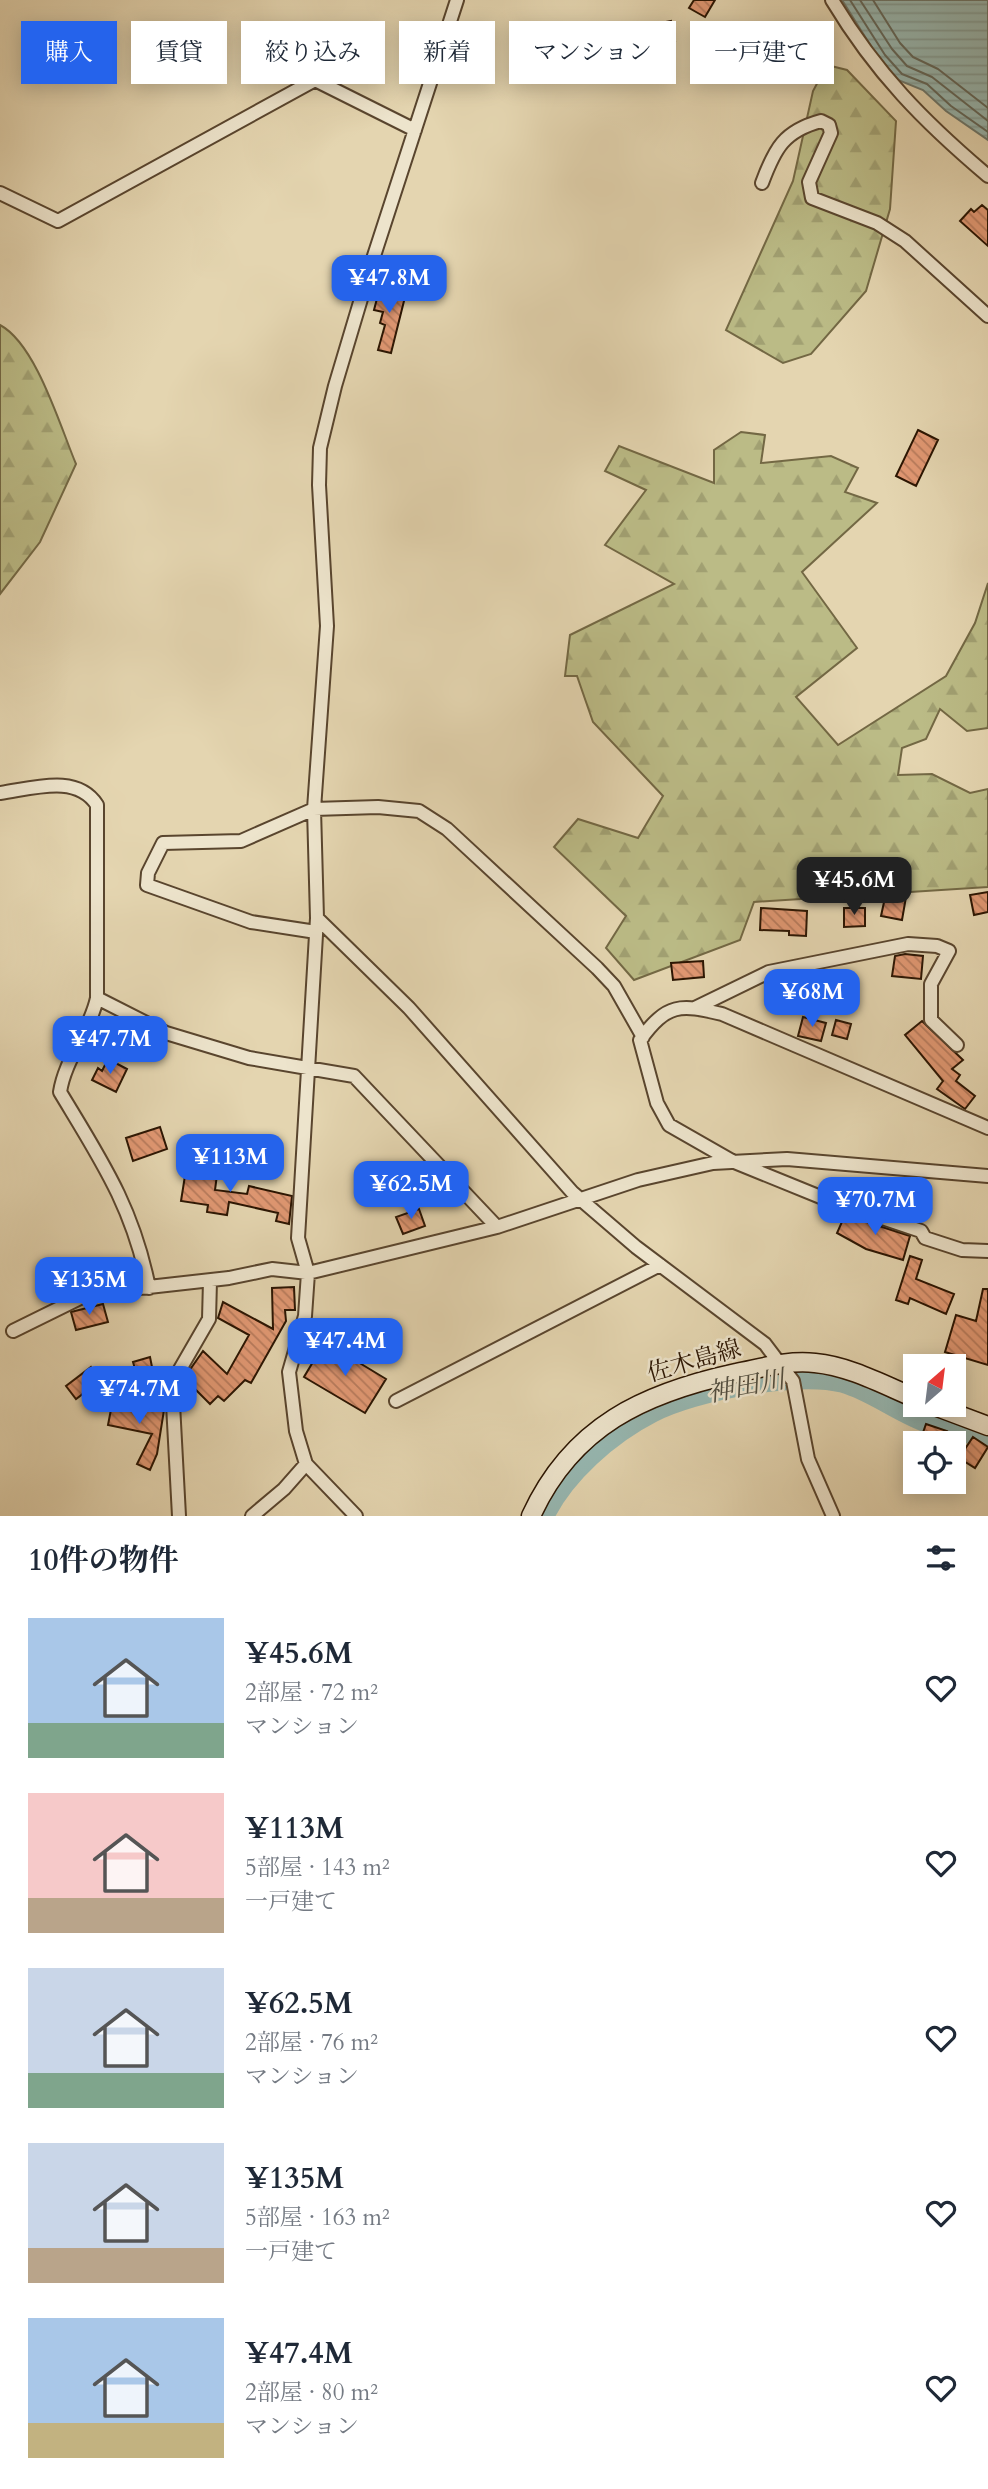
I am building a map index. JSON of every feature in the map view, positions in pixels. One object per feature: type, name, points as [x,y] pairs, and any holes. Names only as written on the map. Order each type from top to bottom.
[{"type":"main road","name":"佐木島線","points":[[531,1516],[543,1489],[564,1459],[591,1436],[648,1398],[686,1384],[781,1363],[816,1363],[903,1393]]},
{"type":"main road","points":[[966,1418],[988,1426]]},
{"type":"street","points":[[356,1516],[306,1464],[296,1431],[289,1372],[305,1315],[308,1273],[298,1238],[317,918],[314,809],[327,626],[319,485],[320,448],[342,362],[457,0]]},
{"type":"street","points":[[832,0],[866,53],[929,127],[988,177]]},
{"type":"street","points":[[0,193],[58,221],[315,80],[415,130]]},
{"type":"street","points":[[762,183],[783,138],[810,124],[821,121],[829,125],[831,133],[809,182],[812,198],[877,223],[905,241],[988,316]]},
{"type":"street","points":[[0,793],[77,786],[93,795],[97,805],[97,998],[78,1048],[62,1079],[60,1092],[120,1192],[141,1248],[149,1287]]},
{"type":"street","points":[[316,933],[251,922],[147,885],[148,873],[163,843],[240,841],[314,809],[379,807],[419,811],[447,829],[597,968],[614,986],[643,1037]]},
{"type":"street","points":[[317,918],[409,1008],[519,1135],[583,1201],[660,1265],[765,1344],[793,1381],[807,1459],[833,1516]]},
{"type":"street","points":[[695,1008],[769,972],[908,944],[937,946],[949,951],[931,984],[931,1020],[957,1045]]},
{"type":"street","points":[[97,998],[166,1033],[248,1058],[354,1076],[497,1227]]},
{"type":"street","points":[[988,1128],[722,1014],[674,1007],[654,1021],[643,1037],[641,1053],[657,1103],[669,1125],[732,1161],[822,1198],[921,1231],[925,1238],[962,1250],[988,1251]]},
{"type":"street","points":[[13,1331],[82,1297],[210,1281],[272,1269],[308,1273],[497,1227],[583,1201],[638,1180],[732,1161],[787,1159],[988,1176]]},
{"type":"street","points":[[396,1401],[660,1265]]},
{"type":"street","points":[[179,1516],[173,1404],[179,1371],[209,1320],[210,1281]]},
{"type":"street","points":[[252,1516],[284,1489],[306,1464]]},
{"type":"green space","points":[[834,67],[847,70],[896,121],[890,209],[866,291],[811,354],[783,363],[726,330],[793,181],[817,84],[834,84]]},
{"type":"green space","points":[[0,325],[25,349],[36,367],[76,464],[40,542],[0,594]]},
{"type":"green space","points":[[741,432],[765,435],[761,463],[831,456],[858,468],[845,492],[877,503],[802,572],[857,648],[796,697],[838,745],[946,676],[975,623],[988,583],[988,728],[967,731],[940,709],[926,739],[902,748],[898,775],[932,774],[970,793],[988,789],[988,887],[754,902],[740,940],[634,980],[606,948],[626,916],[554,847],[578,819],[638,838],[663,796],[593,722],[577,676],[565,676],[570,635],[674,584],[605,545],[646,490],[605,471],[619,446],[714,483],[714,450]]},
{"type":"water","points":[[842,0],[988,0],[988,140],[946,111],[923,90],[898,80],[879,59]]},
{"type":"building","points":[[694,0],[715,0],[705,17],[689,8]]},
{"type":"building","points":[[982,205],[988,210],[988,246],[960,221],[971,209],[974,212]]},
{"type":"building","points":[[380,287],[406,293],[391,353],[378,350],[385,325],[380,323],[383,312],[374,310]]},
{"type":"building","points":[[918,430],[938,440],[916,486],[896,476]]},
{"type":"building","points":[[988,892],[988,912],[974,915],[970,895]]},
{"type":"building","points":[[886,893],[906,897],[902,920],[881,916]]},
{"type":"building","points":[[761,908],[807,911],[806,936],[789,935],[789,931],[760,930]]},
{"type":"building","points":[[844,908],[865,908],[865,926],[844,927]]},
{"type":"building","points":[[895,956],[923,956],[921,979],[892,976]]},
{"type":"building","points":[[703,961],[704,977],[673,980],[671,963]]},
{"type":"building","points":[[803,1017],[826,1023],[821,1041],[798,1036]]},
{"type":"building","points":[[836,1020],[851,1024],[847,1039],[832,1035]]},
{"type":"building","points":[[922,1021],[963,1060],[952,1069],[960,1075],[956,1081],[975,1096],[965,1109],[937,1089],[943,1081],[905,1035]]},
{"type":"building","points":[[108,1059],[127,1069],[116,1092],[92,1080],[98,1068],[102,1071]]},
{"type":"building","points":[[160,1127],[167,1149],[133,1161],[126,1138]]},
{"type":"building","points":[[187,1163],[218,1167],[215,1190],[247,1194],[249,1186],[292,1196],[289,1224],[276,1221],[278,1213],[229,1202],[227,1215],[207,1212],[208,1205],[181,1201]]},
{"type":"building","points":[[419,1209],[425,1226],[403,1234],[396,1217]]},
{"type":"building","points":[[845,1215],[910,1236],[903,1260],[866,1249],[837,1233]]},
{"type":"building","points":[[910,1256],[922,1260],[916,1279],[954,1294],[946,1314],[910,1298],[908,1304],[896,1300]]},
{"type":"building","points":[[294,1287],[295,1310],[285,1310],[286,1321],[251,1383],[245,1380],[224,1401],[218,1396],[210,1404],[186,1380],[187,1374],[203,1351],[227,1374],[249,1335],[218,1318],[223,1302],[273,1329],[272,1288]]},
{"type":"building","points":[[983,1289],[988,1289],[988,1365],[966,1358],[966,1354],[945,1352],[956,1315],[976,1321]]},
{"type":"building","points":[[103,1304],[108,1322],[76,1330],[71,1312]]},
{"type":"building","points":[[325,1342],[386,1379],[365,1413],[304,1377]]},
{"type":"building","points":[[150,1357],[156,1387],[125,1395],[120,1380],[137,1376],[133,1362]]},
{"type":"building","points":[[91,1367],[101,1380],[76,1399],[66,1386]]},
{"type":"building","points":[[113,1399],[164,1410],[157,1454],[150,1470],[137,1464],[152,1434],[108,1425]]},
{"type":"building","points":[[926,1424],[947,1431],[924,1431]]},
{"type":"building","points":[[973,1437],[988,1447],[975,1468],[966,1462],[966,1448]]},
{"type":"waterway","name":"神田川","points":[[541,1516],[574,1469],[603,1442],[635,1419],[692,1394],[746,1382],[800,1377],[844,1380],[931,1421],[988,1435]]}]
